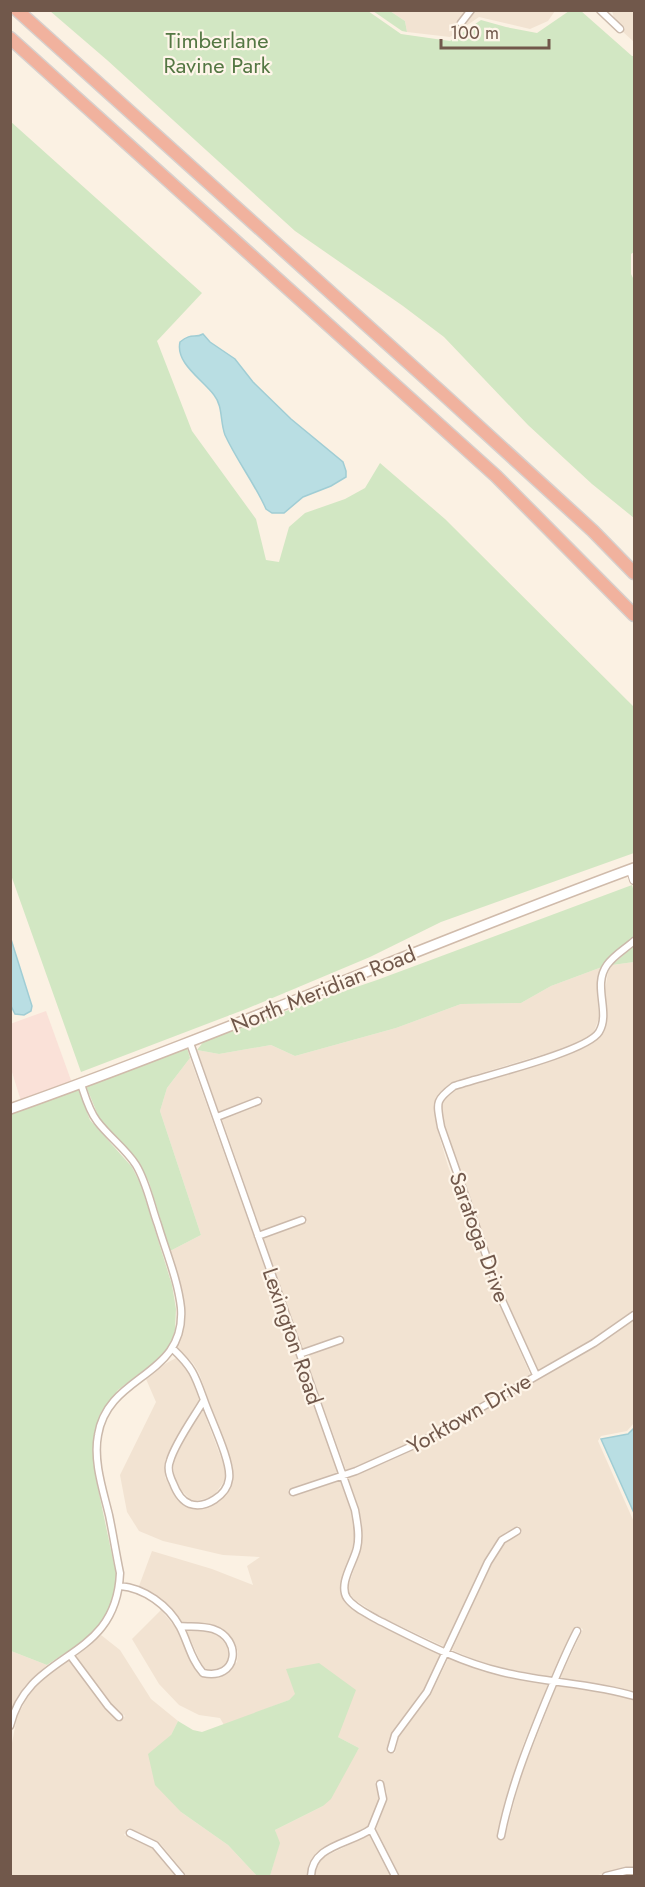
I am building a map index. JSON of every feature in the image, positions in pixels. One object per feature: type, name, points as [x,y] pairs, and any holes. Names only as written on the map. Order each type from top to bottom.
[{"type":"highway","points":[[17,10],[593,531],[634,573]]},
{"type":"highway","points":[[10,38],[496,476],[634,615]]},
{"type":"main road","name":"North Meridian Road","points":[[10,1109],[190,1043],[435,943],[633,869]]},
{"type":"street","points":[[461,23],[471,10]]},
{"type":"street","points":[[600,10],[620,28]]},
{"type":"street","points":[[633,869],[634,880]]},
{"type":"street","name":"Saratoga Drive","points":[[536,1375],[501,1298],[441,1127],[438,1107],[441,1096],[454,1086],[559,1053],[596,1036],[603,1018],[601,992],[604,970],[614,957],[634,942]]},
{"type":"street","name":"Lexington Road","points":[[190,1043],[355,1510],[357,1547],[344,1587],[345,1594],[352,1603],[375,1618],[447,1652]]},
{"type":"street","points":[[10,1726],[18,1704],[28,1688],[46,1670],[92,1639],[104,1625],[113,1609],[120,1586],[120,1573],[97,1459],[98,1434],[104,1414],[120,1392],[164,1359],[172,1349],[179,1330],[181,1309],[176,1284],[144,1184],[136,1165],[95,1120],[81,1084]]},
{"type":"street","points":[[216,1117],[258,1101]]},
{"type":"street","points":[[258,1236],[302,1220]]},
{"type":"street","name":"Yorktown Drive","points":[[293,1492],[383,1460],[421,1442],[594,1343],[634,1315]]},
{"type":"street","points":[[300,1354],[340,1340]]},
{"type":"street","points":[[172,1349],[189,1365],[195,1375],[229,1467],[229,1480],[216,1500],[195,1504],[188,1503],[175,1490],[170,1477],[169,1462],[204,1400]]},
{"type":"street","points":[[392,1749],[395,1735],[427,1692],[492,1555],[502,1539],[517,1531]]},
{"type":"street","points":[[120,1586],[134,1588],[158,1601],[180,1626],[198,1667],[203,1673],[217,1674],[228,1668],[234,1653],[230,1642],[222,1634],[213,1629],[180,1626]]},
{"type":"street","points":[[501,1836],[517,1775],[554,1681],[577,1631]]},
{"type":"street","points":[[447,1652],[495,1671],[607,1689],[634,1696]]},
{"type":"street","points":[[70,1655],[108,1706],[119,1716]]},
{"type":"street","points":[[311,1876],[312,1866],[319,1855],[370,1829],[383,1799],[380,1784]]},
{"type":"street","points":[[370,1829],[395,1876]]},
{"type":"street","points":[[130,1833],[155,1845],[181,1876]]},
{"type":"street","points":[[606,1876],[634,1871]]},
{"type":"shaded area","points":[[390,11],[466,11],[456,24],[462,28],[476,11],[555,11],[548,21],[530,29],[479,17],[450,37],[407,32],[405,21]]},
{"type":"shaded area","points":[[612,11],[634,11],[634,42],[622,31],[625,28],[614,18]]},
{"type":"shaded area","points":[[634,962],[634,1310],[592,1340],[538,1370],[505,1296],[456,1163],[444,1123],[436,1125],[448,1166],[497,1299],[530,1374],[419,1439],[346,1470],[305,1356],[345,1341],[343,1335],[302,1350],[263,1238],[307,1222],[304,1215],[261,1231],[222,1119],[263,1103],[260,1096],[219,1112],[197,1050],[219,1054],[271,1045],[295,1056],[396,1028],[461,1004],[521,1003],[551,986],[602,967],[598,977],[597,992],[599,1018],[593,1034],[558,1050],[468,1077],[470,1084],[561,1057],[588,1046],[598,1039],[607,1019],[605,991],[608,972],[612,965]]},
{"type":"shaded area","points":[[46,1011],[72,1083],[21,1101],[11,1069],[10,1024]]},
{"type":"shaded area","points":[[190,1058],[338,1473],[288,1490],[290,1496],[340,1480],[351,1511],[354,1537],[340,1587],[344,1600],[359,1614],[376,1624],[441,1654],[424,1691],[392,1733],[387,1752],[395,1753],[399,1736],[431,1694],[449,1657],[484,1672],[548,1684],[523,1745],[505,1802],[497,1839],[504,1840],[521,1776],[557,1685],[634,1700],[634,1867],[625,1867],[595,1876],[400,1876],[376,1829],[387,1800],[382,1779],[375,1782],[379,1799],[368,1826],[316,1853],[309,1864],[307,1876],[270,1876],[279,1844],[275,1830],[323,1806],[359,1748],[338,1737],[295,1695],[289,1700],[224,1725],[220,1718],[199,1715],[179,1705],[159,1684],[132,1639],[161,1610],[176,1628],[200,1676],[210,1678],[225,1675],[237,1662],[238,1652],[234,1641],[225,1631],[213,1625],[182,1623],[161,1599],[139,1586],[152,1551],[212,1569],[253,1585],[247,1566],[260,1557],[223,1555],[163,1541],[139,1531],[127,1512],[120,1475],[156,1402],[146,1379],[176,1358],[186,1367],[199,1400],[165,1461],[165,1477],[177,1500],[185,1506],[203,1508],[219,1502],[228,1492],[233,1480],[233,1467],[199,1373],[193,1363],[177,1348],[183,1330],[185,1308],[170,1251],[201,1235],[160,1111],[167,1088]]},
{"type":"shaded area","points":[[634,1320],[634,1423],[627,1431],[601,1436],[598,1441],[634,1522],[634,1692],[560,1678],[583,1629],[576,1626],[551,1677],[487,1665],[452,1650],[492,1563],[505,1542],[522,1532],[519,1526],[506,1532],[492,1547],[445,1647],[381,1617],[355,1600],[349,1593],[348,1587],[361,1548],[362,1524],[348,1477],[423,1446],[596,1346]]},
{"type":"shaded area","points":[[203,1410],[225,1468],[225,1480],[213,1497],[195,1501],[179,1488],[174,1476],[173,1462],[191,1427]]},
{"type":"shaded area","points":[[186,1630],[211,1632],[219,1637],[226,1644],[230,1654],[225,1666],[216,1671],[206,1670]]},
{"type":"shaded area","points":[[101,1635],[120,1650],[151,1699],[178,1721],[171,1735],[181,1812],[228,1845],[257,1876],[187,1876],[159,1842],[128,1828],[124,1835],[152,1848],[175,1876],[11,1876],[12,1743],[17,1717],[31,1690],[58,1666],[69,1660],[105,1709],[119,1722],[125,1716],[111,1704],[76,1656]]},
{"type":"shaded area","points":[[11,1651],[47,1665],[24,1687],[11,1711]]},
{"type":"shaded area","points":[[369,1835],[390,1876],[315,1876],[316,1867],[322,1858]]},
{"type":"green space","name":"Timberlane Ravine Park","points":[[50,11],[368,11],[401,34],[450,41],[481,20],[537,33],[569,11],[581,11],[634,56],[634,252],[631,254],[631,274],[634,280],[634,518],[592,484],[528,425],[444,337],[295,231]]},
{"type":"green space","points":[[373,11],[390,11],[405,21],[407,32],[402,31]]},
{"type":"green space","points":[[10,121],[202,293],[157,341],[192,431],[256,519],[266,560],[279,562],[289,527],[305,513],[345,499],[365,488],[380,463],[445,519],[634,707],[634,853],[441,922],[370,957],[246,1009],[81,1072],[11,875]]},
{"type":"green space","points":[[632,885],[634,937],[612,954],[602,967],[551,986],[521,1003],[461,1004],[396,1028],[295,1056],[271,1045],[219,1054],[197,1050],[204,1041],[236,1028],[377,980]]},
{"type":"green space","points":[[634,946],[634,962],[612,965]]},
{"type":"green space","points":[[187,1048],[190,1058],[167,1088],[160,1111],[201,1235],[170,1251],[149,1182],[139,1163],[99,1118],[86,1086]]},
{"type":"green space","points":[[78,1089],[90,1120],[132,1167],[141,1185],[172,1285],[176,1309],[175,1330],[169,1348],[161,1357],[118,1390],[100,1414],[94,1434],[93,1460],[116,1574],[114,1592],[103,1619],[95,1630],[47,1665],[11,1651],[10,1113]]},
{"type":"green space","points":[[319,1663],[356,1690],[338,1737],[359,1748],[331,1799],[323,1806],[275,1830],[280,1843],[270,1876],[257,1876],[228,1845],[181,1812],[155,1785],[148,1754],[171,1735],[178,1721],[193,1730],[202,1732],[289,1700],[295,1694],[286,1669]]},
{"type":"water","points":[[203,334],[210,342],[235,359],[253,382],[291,419],[343,462],[346,477],[331,486],[303,497],[284,513],[272,513],[266,509],[225,435],[217,399],[191,371],[182,357],[180,342],[187,337]]},
{"type":"water","points":[[10,936],[32,1006],[31,1011],[24,1015],[15,1014],[11,1006]]},
{"type":"water","points":[[634,1428],[634,1513],[601,1439],[628,1434]]}]
